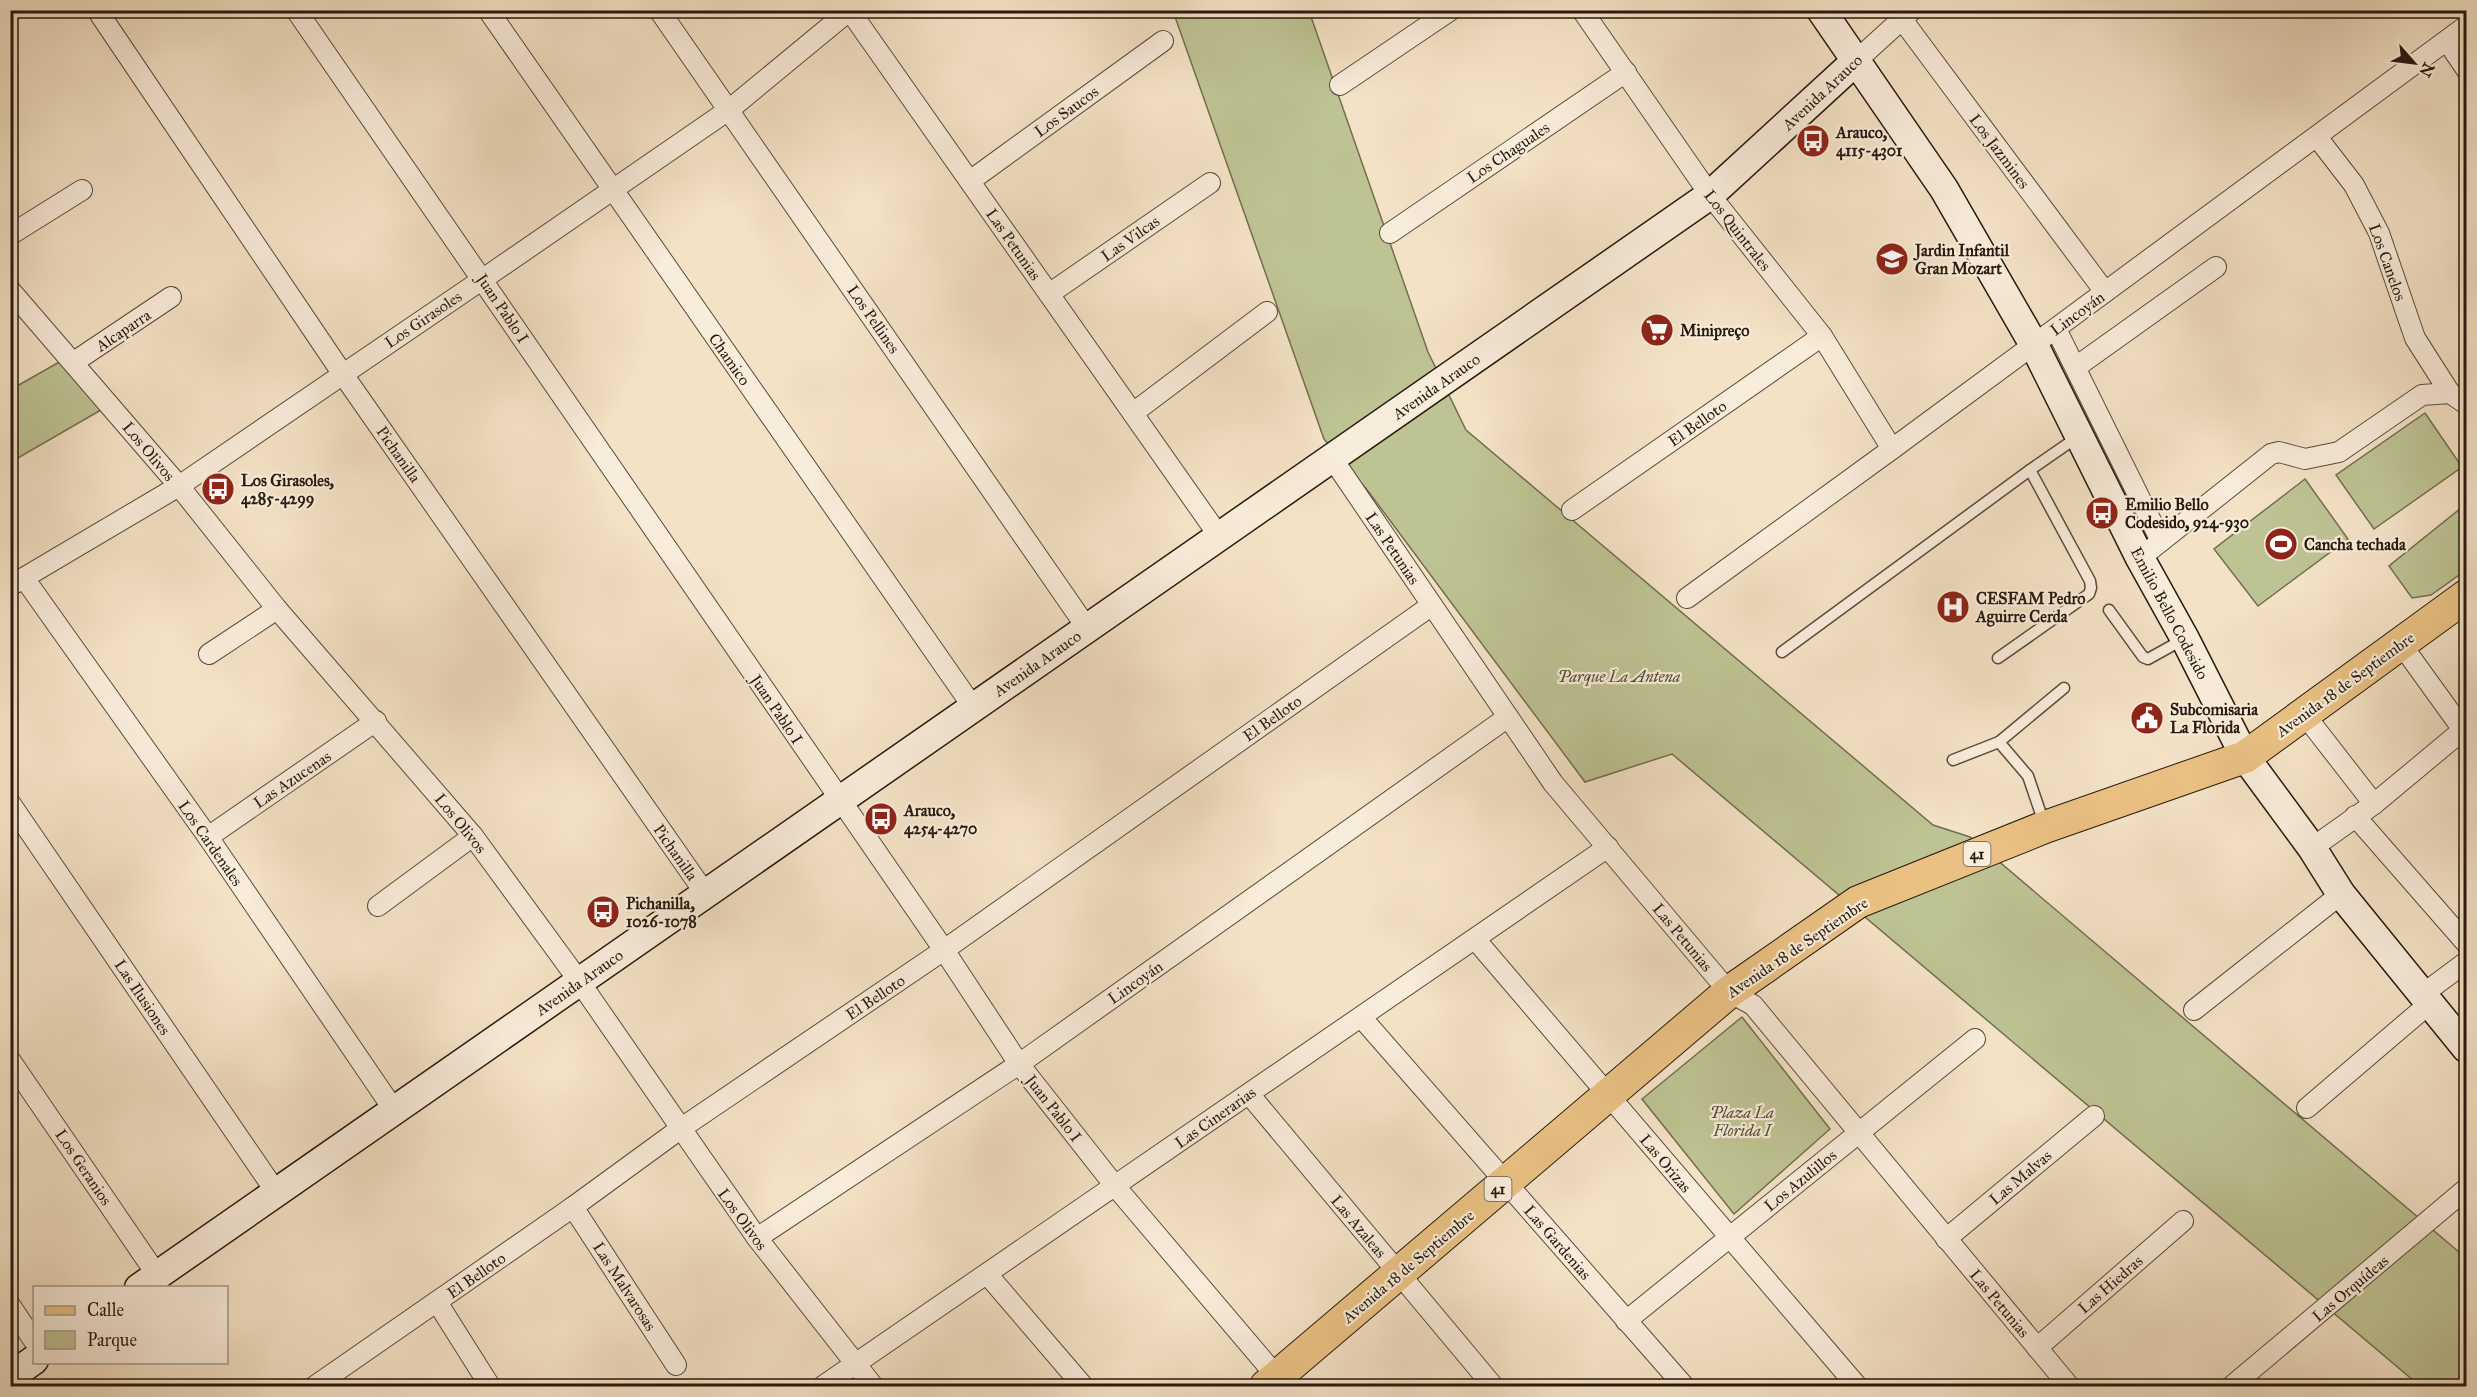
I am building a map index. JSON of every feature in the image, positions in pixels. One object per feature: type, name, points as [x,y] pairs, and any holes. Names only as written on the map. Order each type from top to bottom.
[{"type":"main road","name":"Avenida 18 de Septiembre","points":[[1276,1383],[1399,1274],[1729,992],[1858,902],[2045,827],[2246,757],[2466,596]]},
{"type":"street","name":"Pichanilla","points":[[97,10],[342,373],[705,893]]},
{"type":"street","name":"Juan Pablo I","points":[[296,10],[483,279],[839,801],[944,950],[1019,1064],[1276,1383]]},
{"type":"street","name":"Chamico","points":[[488,10],[973,707]]},
{"type":"street","name":"Los Pellines","points":[[659,10],[730,109],[1087,628]]},
{"type":"street","points":[[1340,85],[1451,10]]},
{"type":"street","name":"Los Quintrales","points":[[1582,10],[1710,195],[1822,336],[1892,449]]},
{"type":"street","name":"Emilio Bello Codesido","points":[[1821,10],[2045,337],[2079,436],[2150,549],[2185,639],[2246,757],[2312,848],[2341,894],[2466,1048]]},
{"type":"street","name":"Los Girasoles","points":[[17,582],[179,486],[483,279],[730,109],[850,11]]},
{"type":"street","name":"Las Petunias","points":[[850,11],[1219,536]]},
{"type":"street","name":"Avenida Arauco","points":[[148,1281],[1710,195],[1856,61],[1903,13]]},
{"type":"street","name":"Los Jazmines","points":[[1903,13],[2105,292]]},
{"type":"street","name":"Lincoyán","points":[[1687,598],[2466,26]]},
{"type":"street","name":"Los Saucos","points":[[970,181],[1163,41]]},
{"type":"street","points":[[2447,41],[2466,69]]},
{"type":"street","name":"Los Chaguales","points":[[1390,233],[1626,72]]},
{"type":"street","name":"Los Canelos","points":[[2317,137],[2354,185],[2379,232],[2415,338],[2450,393]]},
{"type":"street","name":"Las Vilcas","points":[[1049,294],[1210,183]]},
{"type":"street","points":[[10,235],[82,190]]},
{"type":"street","points":[[2076,367],[2216,267]]},
{"type":"street","name":"Los Olivos","points":[[10,290],[179,486],[277,609],[473,836],[579,981],[757,1238],[854,1365],[873,1386]]},
{"type":"street","name":"Alcaparra","points":[[74,362],[171,297]]},
{"type":"street","points":[[1132,413],[1267,312]]},
{"type":"street","name":"El Belloto","points":[[1572,510],[1822,336]]},
{"type":"street","points":[[2045,337],[2076,367],[2150,549],[2271,454],[2279,452],[2305,459],[2339,452],[2422,395],[2450,393],[2466,404]]},
{"type":"street","name":"Las Petunias","points":[[1332,458],[1553,783],[1729,992],[1753,1005],[2069,1386]]},
{"type":"street","name":"Los Cardenales","points":[[17,582],[207,837],[394,1110]]},
{"type":"street","name":"El Belloto","points":[[315,1386],[573,1208],[680,1129],[944,950],[1432,605]]},
{"type":"street","points":[[209,654],[277,609]]},
{"type":"street","points":[[2312,848],[2374,804],[2465,732],[2401,644]]},
{"type":"street","points":[[2304,714],[2374,804]]},
{"type":"street","name":"Lincoyán","points":[[757,1238],[1019,1064],[1509,717]]},
{"type":"street","name":"Las Azucenas","points":[[207,837],[376,721]]},
{"type":"street","name":"Las Ilusiones","points":[[10,803],[276,1192]]},
{"type":"street","points":[[2355,816],[2466,943]]},
{"type":"street","points":[[378,906],[473,836]]},
{"type":"street","name":"Las Cinerarias","points":[[823,1386],[1608,847]]},
{"type":"street","points":[[2194,1010],[2341,894]]},
{"type":"street","name":"Las Orizas","points":[[1475,939],[1857,1386]]},
{"type":"street","points":[[2307,1108],[2466,962]]},
{"type":"street","name":"Las Gardenias","points":[[1361,1017],[1684,1386]]},
{"type":"street","name":"Los Azulillos","points":[[1626,1321],[1975,1039]]},
{"type":"street","name":"Los Geranios","points":[[10,1060],[148,1281]]},
{"type":"street","name":"Las Azaleas","points":[[1249,1094],[1493,1386]]},
{"type":"street","name":"Las Malvas","points":[[1946,1239],[2094,1116]]},
{"type":"street","name":"Las Orquídeas","points":[[2232,1386],[2466,1189]]},
{"type":"street","name":"Las Malvarosas","points":[[573,1208],[676,1365]]},
{"type":"street","name":"Las Hiedras","points":[[2037,1348],[2183,1221]]},
{"type":"street","points":[[987,1274],[1083,1386]]},
{"type":"street","points":[[437,1302],[490,1386]]},
{"type":"street","points":[[10,1305],[33,1340]]},
{"type":"street","points":[[10,1377],[33,1361]]},
{"type":"lane","points":[[1782,652],[2079,436]]},
{"type":"lane","points":[[1998,658],[2089,594],[2091,588],[2090,580],[2030,470]]},
{"type":"lane","points":[[2109,610],[2143,657],[2148,659],[2185,639]]},
{"type":"lane","points":[[1953,760],[1999,742],[2064,688]]},
{"type":"lane","points":[[1999,742],[2028,776],[2045,827]]},
{"type":"green space","name":"Parque La Antena","points":[[1173,11],[1309,11],[1428,352],[1466,430],[1933,825],[1970,837],[2466,1258],[2466,1386],[2420,1386],[1672,754],[1585,782],[1368,491],[1324,439]]},
{"type":"green space","points":[[61,361],[101,410],[11,462],[10,390]]},
{"type":"green space","points":[[2425,413],[2462,467],[2374,529],[2336,475]]},
{"type":"green space","name":"Cancha techada","points":[[2305,479],[2348,539],[2258,606],[2214,549]]},
{"type":"green space","points":[[2466,504],[2466,570],[2431,595],[2412,598],[2389,566]]},
{"type":"green space","name":"Plaza La Florida I","points":[[1742,1017],[1830,1129],[1734,1214],[1642,1099]]},
{"type":"place","name":"Arauco, 4115-4301","points":[[1813,141]]},
{"type":"place","name":"Jardin Infantil Gran Mozart","points":[[1892,259]]},
{"type":"place","name":"Minipreço","points":[[1657,330]]},
{"type":"place","name":"Los Girasoles, 4285-4299","points":[[218,489]]},
{"type":"place","name":"Emilio Bello Codesido, 924-930","points":[[2102,513]]},
{"type":"place","name":"Cancha techada","points":[[2281,544]]},
{"type":"place","name":"CESFAM Pedro Aguirre Cerda","points":[[1953,607]]},
{"type":"place","name":"Subcomisaria La Florida","points":[[2147,718]]},
{"type":"place","name":"Arauco, 4254-4270","points":[[881,819]]},
{"type":"place","name":"Pichanilla, 1026-1078","points":[[603,912]]}]
